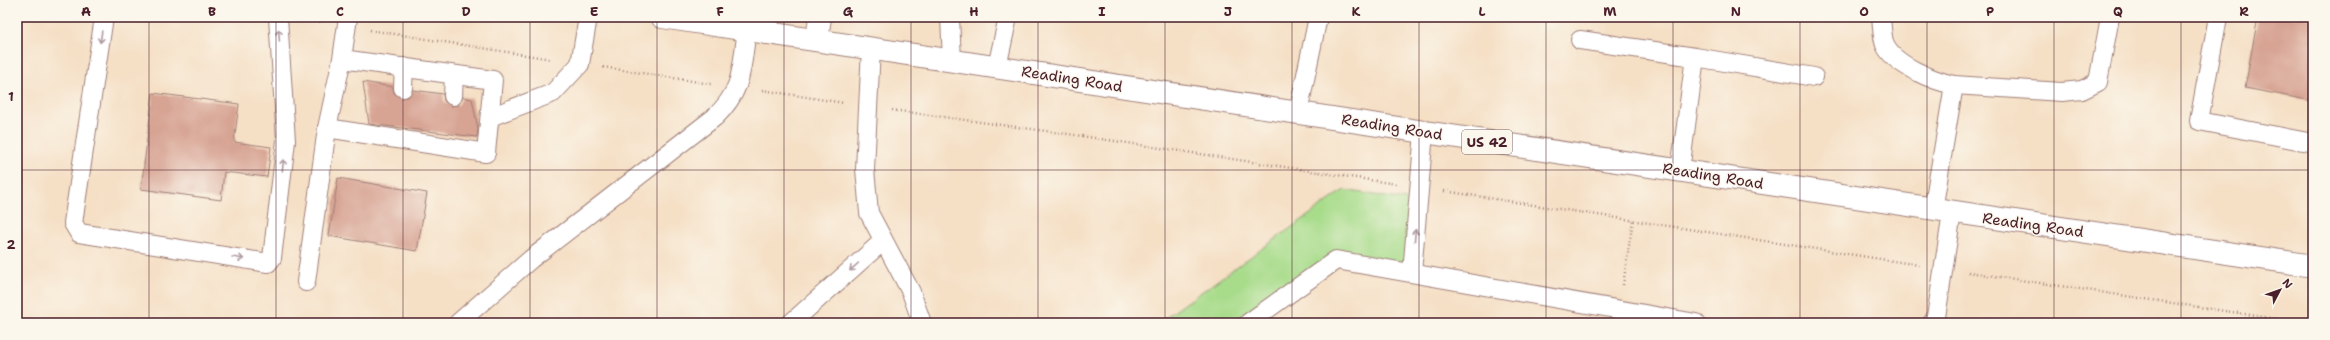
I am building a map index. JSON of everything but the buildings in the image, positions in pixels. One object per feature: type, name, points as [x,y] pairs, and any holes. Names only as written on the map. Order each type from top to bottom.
[{"type":"main road","name":"Reading Road","points":[[662,17],[761,27],[817,40],[997,68],[1942,212],[2313,266]]},
{"type":"main road","points":[[817,40],[820,17]]},
{"type":"lane","points":[[104,17],[73,223],[75,229],[79,233],[268,263],[272,258],[286,141],[278,17]]},
{"type":"lane","points":[[490,117],[553,93],[580,64],[588,17]]},
{"type":"lane","points":[[950,17],[952,60]]},
{"type":"lane","points":[[997,68],[1008,17]]},
{"type":"lane","points":[[1298,113],[1318,17]]},
{"type":"lane","points":[[1881,17],[1885,46],[1900,61],[1918,73],[1939,82],[1954,85],[2062,92],[2082,90],[2098,82],[2110,17]]},
{"type":"lane","points":[[2218,17],[2199,121],[2313,143]]},
{"type":"lane","points":[[306,282],[327,128],[342,58],[347,21]]},
{"type":"lane","points":[[458,323],[531,259],[714,117],[728,104],[738,87],[761,27]]},
{"type":"lane","points":[[1580,40],[1814,77]]},
{"type":"lane","points":[[871,48],[866,192],[869,213],[911,292],[922,323]]},
{"type":"lane","points":[[1680,171],[1695,57]]},
{"type":"lane","points":[[327,128],[402,134],[453,141],[486,153],[493,80],[342,58]]},
{"type":"lane","points":[[403,88],[404,67]]},
{"type":"lane","points":[[454,75],[454,96]]},
{"type":"lane","points":[[1932,323],[1936,317],[1944,269],[1942,212],[1954,85]]},
{"type":"lane","points":[[1412,273],[1424,132]]},
{"type":"lane","points":[[791,323],[883,241]]},
{"type":"lane","points":[[1248,323],[1336,260],[1412,273],[1643,318],[1696,323]]},
{"type":"path","points":[[297,18],[347,21],[580,64],[683,81],[738,87],[868,107],[1075,135],[2304,323]]},
{"type":"path","points":[[1622,291],[1633,220]]},
{"type":"green space","points":[[1344,190],[1418,202],[1412,273],[1336,260],[1248,323],[1158,323]]}]
